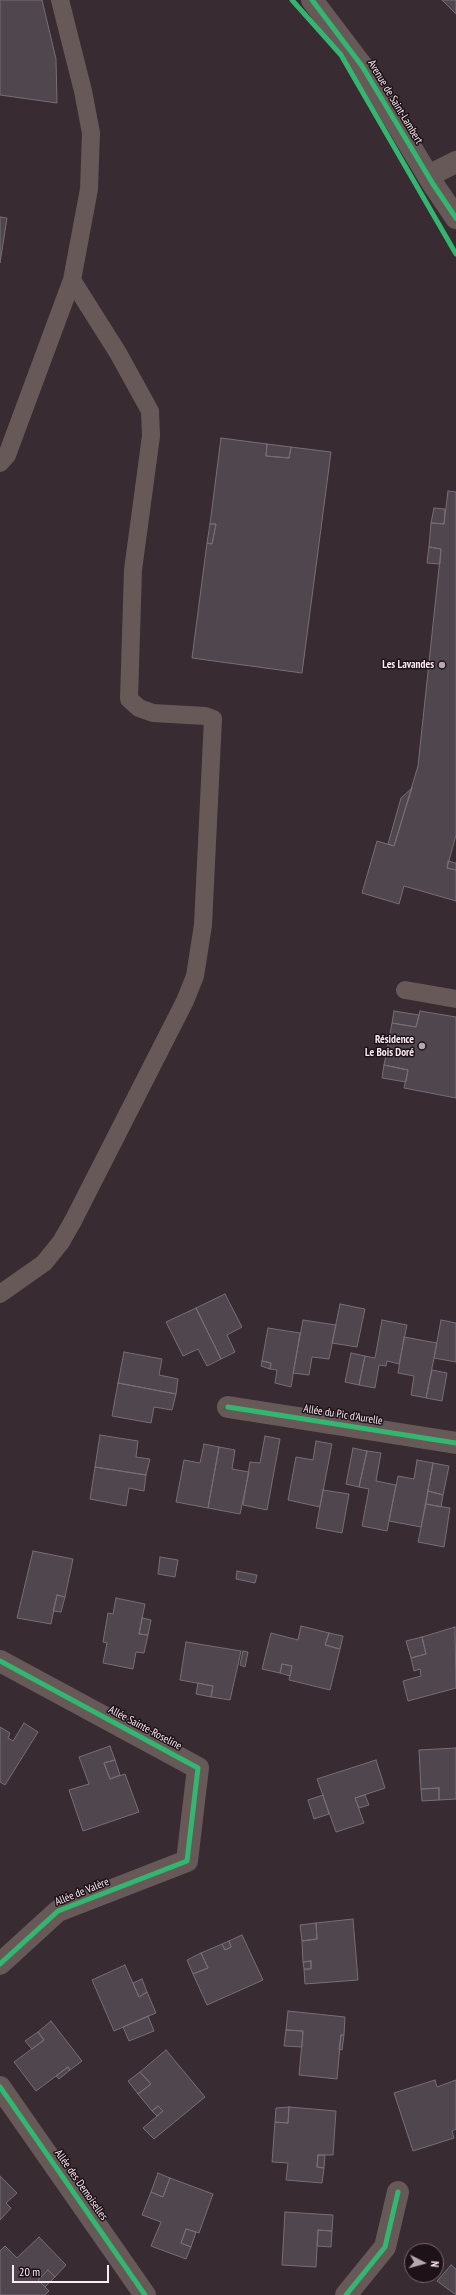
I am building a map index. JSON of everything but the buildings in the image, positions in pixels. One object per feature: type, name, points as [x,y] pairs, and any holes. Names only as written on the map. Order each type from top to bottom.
[{"type":"street","name":"Avenue de Saint-Lambert","points":[[312,0],[362,66],[428,176],[456,218]]},
{"type":"street","points":[[428,176],[456,162]]},
{"type":"street","name":"Allée du Pic d'Aurelle","points":[[228,1407],[456,1443]]},
{"type":"street","name":"Allée Sainte-Roseline","points":[[0,1661],[198,1768],[187,1861]]},
{"type":"street","name":"Allée de Valère","points":[[0,1964],[58,1911],[187,1861]]},
{"type":"street","name":"Allée des Demoiselles","points":[[0,2087],[145,2295]]},
{"type":"street","points":[[346,2295],[385,2247],[398,2192]]},
{"type":"lane","points":[[0,463],[7,455],[72,280],[89,189],[91,133],[83,91],[60,0]]},
{"type":"lane","points":[[0,1294],[44,1263],[61,1242],[73,1221],[185,1001],[195,976],[203,925],[213,719],[205,716],[153,713],[139,708],[129,699],[133,570],[151,436],[150,411],[118,353],[72,280]]},
{"type":"lane","points":[[405,990],[456,999]]},
{"type":"cycle path","points":[[292,0],[341,55],[456,254]]},
{"type":"cycle path","points":[[312,0],[362,66],[433,184],[456,218]]},
{"type":"cycle path","points":[[228,1407],[456,1443]]},
{"type":"cycle path","points":[[0,1661],[198,1768],[187,1861],[58,1911],[0,1964]]},
{"type":"cycle path","points":[[0,2087],[145,2295]]},
{"type":"cycle path","points":[[346,2295],[385,2247],[398,2192]]},
{"type":"place","name":"Les Lavandes","points":[[442,665]]},
{"type":"place","name":"Résidence Le Bois Doré","points":[[422,1046]]}]
